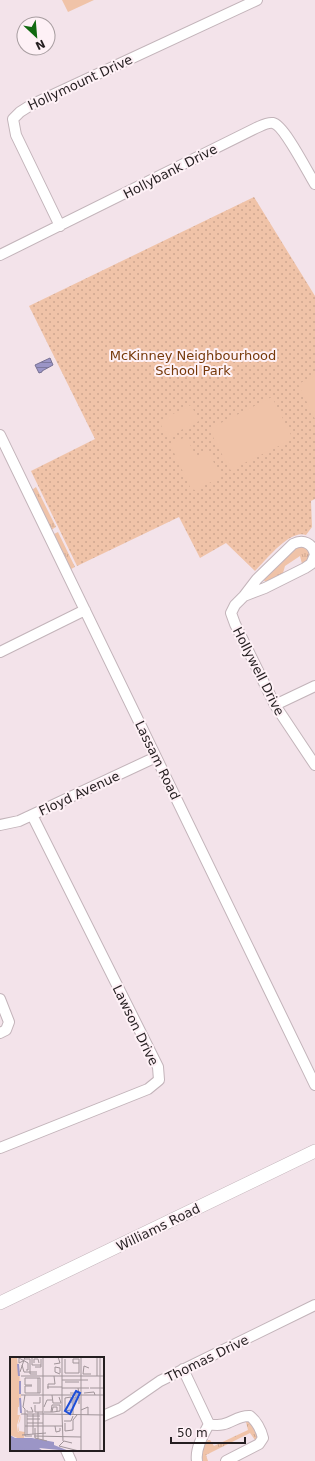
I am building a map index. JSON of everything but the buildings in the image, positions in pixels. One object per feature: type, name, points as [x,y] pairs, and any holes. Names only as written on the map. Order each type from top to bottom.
[{"type":"street","name":"Hollymount Drive","points":[[60,226],[16,135],[11,119],[31,105],[257,0]]},
{"type":"street","name":"Hollybank Drive","points":[[0,255],[269,123],[274,123],[283,131],[315,184]]},
{"type":"street","name":"Lassam Road","points":[[0,435],[315,1085]]},
{"type":"street","name":"Hollywell Drive","points":[[244,596],[305,568],[313,560],[314,551],[312,547],[306,542],[297,541],[293,544],[257,579],[233,609],[232,618],[275,705],[315,765]]},
{"type":"street","points":[[0,652],[85,610]]},
{"type":"street","points":[[275,705],[315,686]]},
{"type":"street","name":"Floyd Avenue","points":[[0,825],[20,821],[156,757]]},
{"type":"street","name":"Lawson Drive","points":[[0,1148],[148,1089],[159,1080],[158,1067],[32,815]]},
{"type":"street","points":[[0,999],[9,1022],[6,1030],[0,1033]]},
{"type":"street","name":"Williams Road","points":[[0,1303],[315,1151]]},
{"type":"street","name":"Thomas Drive","points":[[104,1416],[121,1408],[160,1381],[315,1305]]},
{"type":"street","points":[[183,1369],[209,1424],[196,1455],[197,1461]]},
{"type":"street","points":[[209,1424],[221,1426],[243,1417],[250,1416],[262,1434],[263,1438],[259,1444],[226,1461]]},
{"type":"street","points":[[67,1451],[72,1461]]},
{"type":"green space","points":[[62,0],[94,0],[68,12]]},
{"type":"green space","name":"McKinney Neighbourhood School Park","points":[[254,197],[315,296],[315,499],[311,501],[312,527],[306,535],[300,534],[286,541],[255,571],[226,543],[200,558],[179,517],[77,566],[31,471],[95,439],[29,306]]},
{"type":"green space","points":[[315,376],[315,419],[298,384]]},
{"type":"green space","points":[[272,397],[293,439],[230,470],[209,429]]},
{"type":"green space","points":[[191,405],[199,421],[167,437],[159,421]]},
{"type":"green space","points":[[186,437],[196,456],[208,451],[221,477],[195,490],[191,489],[170,444]]},
{"type":"green space","points":[[36,487],[56,527],[51,530],[32,490]]},
{"type":"green space","points":[[58,532],[75,567],[71,569],[54,534]]},
{"type":"green space","points":[[297,547],[303,547],[308,550],[310,554],[308,560],[302,564],[300,556],[285,566],[283,573],[264,581],[265,579]]},
{"type":"green space","points":[[246,1422],[250,1422],[253,1425],[257,1439],[255,1440],[250,1433],[206,1455],[208,1461],[203,1461],[203,1448],[208,1440],[210,1440],[214,1446],[248,1430]]},
{"type":"shaded area","points":[[50,358],[53,365],[39,373],[35,365]]}]
